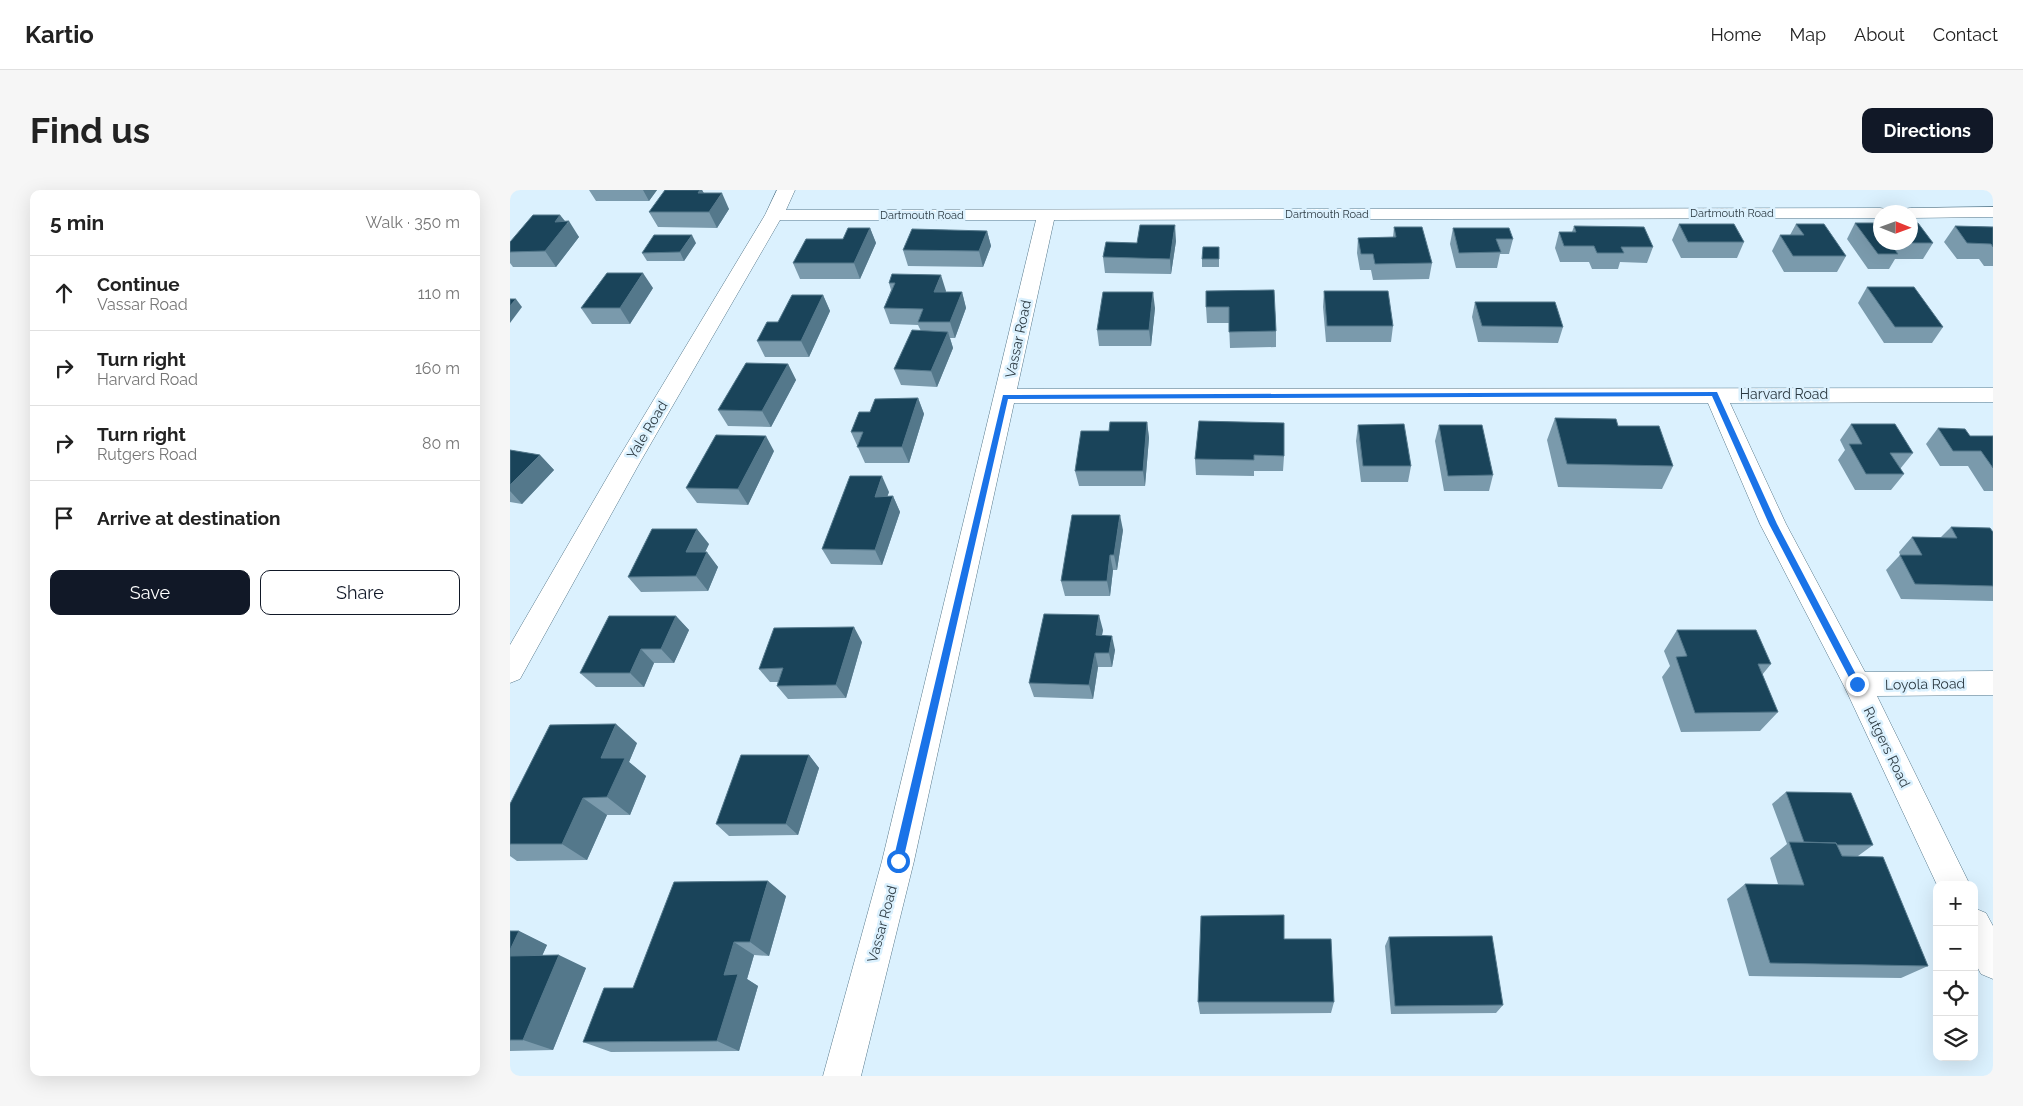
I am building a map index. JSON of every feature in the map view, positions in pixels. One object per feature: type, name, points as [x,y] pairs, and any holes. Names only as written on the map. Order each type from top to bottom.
[{"type":"street","name":"Yale Road","points":[[510,672],[627,464],[774,215],[786,190]]},
{"type":"street","points":[[1918,212],[1993,212]]},
{"type":"street","name":"Dartmouth Road","points":[[774,215],[1873,213]]},
{"type":"street","name":"Vassar Road","points":[[842,1076],[898,861],[1046,215]]},
{"type":"street","name":"Rutgers Road","points":[[1715,394],[1773,524],[1857,684],[1952,881]]},
{"type":"street","name":"Harvard Road","points":[[1006,396],[1993,394]]},
{"type":"street","name":"Loyola Road","points":[[1857,684],[1993,683]]},
{"type":"street","points":[[1975,926],[1993,962]]},
{"type":"building","points":[[665,190],[700,190],[698,193],[722,193],[709,212],[649,212]]},
{"type":"building","points":[[533,215],[560,215],[555,222],[569,221],[545,251],[510,252],[510,242]]},
{"type":"building","points":[[1855,223],[1873,223],[1873,247]]},
{"type":"building","points":[[1918,223],[1933,243],[1918,243]]},
{"type":"building","points":[[1679,224],[1734,224],[1744,242],[1688,242]]},
{"type":"building","points":[[1796,224],[1824,224],[1846,256],[1793,256],[1780,235],[1804,235]]},
{"type":"building","points":[[1140,225],[1175,225],[1170,259],[1103,257],[1106,242],[1137,243]]},
{"type":"building","points":[[1574,226],[1644,227],[1653,247],[1621,247],[1624,253],[1597,253],[1594,246],[1564,246],[1559,232],[1576,232]]},
{"type":"building","points":[[1955,226],[1993,227],[1993,247],[1991,244],[1967,243]]},
{"type":"building","points":[[1394,227],[1422,227],[1432,263],[1375,264],[1373,254],[1361,254],[1358,238],[1396,237]]},
{"type":"building","points":[[848,228],[870,228],[854,263],[793,263],[806,239],[843,239]]},
{"type":"building","points":[[1453,228],[1509,228],[1513,239],[1496,239],[1501,252],[1459,253]]},
{"type":"building","points":[[912,229],[987,231],[979,251],[903,250]]},
{"type":"building","points":[[654,235],[692,235],[680,252],[642,253]]},
{"type":"building","points":[[1203,247],[1219,247],[1219,259],[1202,259]]},
{"type":"building","points":[[1875,250],[1895,250],[1898,254],[1878,254]]},
{"type":"building","points":[[607,273],[643,273],[620,308],[581,308]]},
{"type":"building","points":[[892,274],[941,275],[934,292],[962,292],[950,322],[918,322],[923,309],[884,308],[895,283],[889,283]]},
{"type":"building","points":[[1867,287],[1914,287],[1943,327],[1895,327]]},
{"type":"building","points":[[1274,290],[1276,331],[1229,332],[1229,307],[1206,307],[1206,291]]},
{"type":"building","points":[[1324,291],[1388,291],[1393,326],[1327,326]]},
{"type":"building","points":[[1103,292],[1153,292],[1149,330],[1097,330]]},
{"type":"building","points":[[792,295],[823,295],[801,341],[757,341],[767,322],[778,322]]},
{"type":"building","points":[[510,299],[516,299],[510,306]]},
{"type":"building","points":[[1475,302],[1555,302],[1563,327],[1482,326]]},
{"type":"building","points":[[912,330],[948,332],[931,371],[894,369]]},
{"type":"building","points":[[746,363],[788,364],[762,411],[718,410]]},
{"type":"building","points":[[918,398],[902,447],[857,447],[863,432],[851,432],[859,412],[870,412],[875,399]]},
{"type":"building","points":[[1555,418],[1616,419],[1618,426],[1659,426],[1673,466],[1567,464]]},
{"type":"building","points":[[1199,421],[1284,423],[1284,456],[1254,455],[1254,460],[1195,459]]},
{"type":"building","points":[[1110,422],[1147,422],[1143,471],[1075,471],[1081,431],[1109,431]]},
{"type":"building","points":[[1404,424],[1411,466],[1363,466],[1358,425]]},
{"type":"building","points":[[1851,424],[1895,424],[1913,453],[1890,453],[1904,474],[1866,474],[1849,444],[1862,444]]},
{"type":"building","points":[[1439,425],[1482,425],[1493,475],[1448,476]]},
{"type":"building","points":[[1938,428],[1965,429],[1970,436],[1993,436],[1993,468],[1981,451],[1953,451]]},
{"type":"building","points":[[716,435],[766,436],[738,489],[686,488]]},
{"type":"building","points":[[510,450],[540,455],[510,485]]},
{"type":"building","points":[[850,476],[882,476],[875,497],[893,496],[875,550],[822,549]]},
{"type":"building","points":[[1072,515],[1120,515],[1114,555],[1110,555],[1107,581],[1061,581]]},
{"type":"building","points":[[1951,527],[1990,528],[1993,532],[1993,586],[1915,584],[1900,555],[1922,555],[1912,537],[1957,538]]},
{"type":"building","points":[[652,529],[697,529],[686,552],[707,552],[696,576],[628,577]]},
{"type":"building","points":[[1044,614],[1099,615],[1096,635],[1112,636],[1109,653],[1095,653],[1089,685],[1029,683]]},
{"type":"building","points":[[609,616],[676,616],[661,649],[641,649],[630,673],[580,673]]},
{"type":"building","points":[[854,627],[836,685],[777,686],[783,668],[759,669],[774,628]]},
{"type":"building","points":[[1677,630],[1756,630],[1771,664],[1758,664],[1778,712],[1695,713],[1676,657],[1687,656]]},
{"type":"building","points":[[616,724],[601,758],[625,758],[607,797],[583,798],[562,844],[510,844],[510,804],[550,725]]},
{"type":"building","points":[[741,755],[809,755],[786,824],[716,824]]},
{"type":"building","points":[[1786,792],[1851,793],[1873,845],[1837,845],[1836,843],[1804,842]]},
{"type":"building","points":[[1789,842],[1836,843],[1842,856],[1883,857],[1928,966],[1770,963],[1745,884],[1804,885]]},
{"type":"building","points":[[768,881],[750,942],[734,942],[724,975],[738,974],[717,1041],[583,1042],[604,988],[633,988],[674,882]]},
{"type":"building","points":[[1284,915],[1284,939],[1331,939],[1334,1002],[1198,1002],[1201,916]]},
{"type":"building","points":[[510,931],[519,931],[510,950]]},
{"type":"building","points":[[1492,936],[1503,1005],[1395,1006],[1389,937]]},
{"type":"building","points":[[559,955],[523,1040],[510,1040],[510,956]]},
{"type":"route","points":[[898,861],[1006,396],[1251,397],[1715,394],[1773,524],[1857,684]]}]
